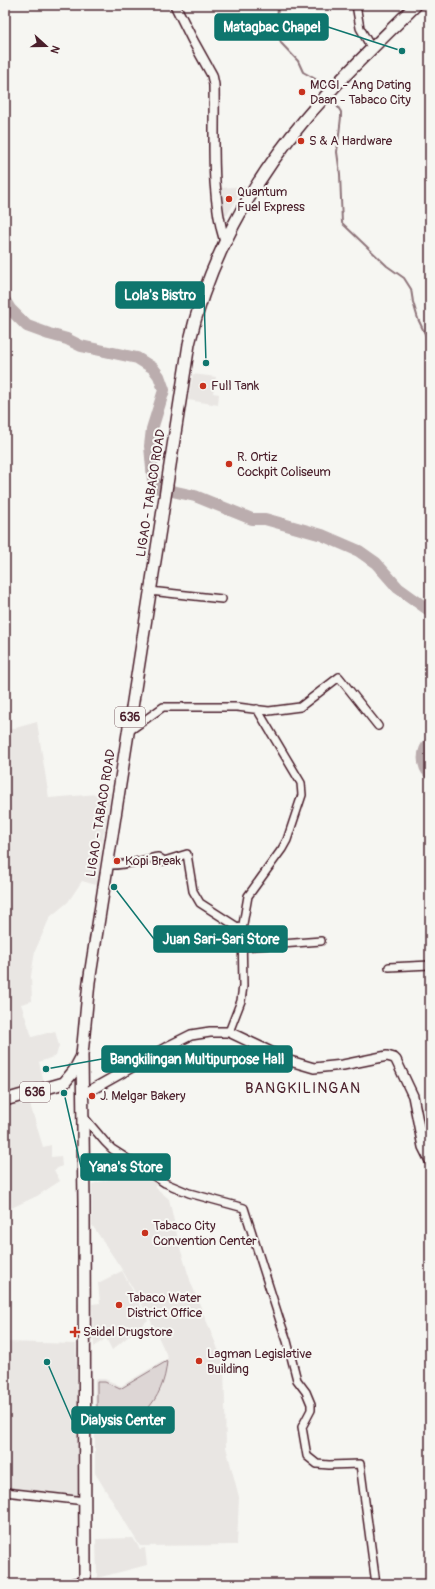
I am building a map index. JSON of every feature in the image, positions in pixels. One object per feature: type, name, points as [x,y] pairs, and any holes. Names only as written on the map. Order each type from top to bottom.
[{"type":"main road","name":"LIGAO - TABACO ROAD","points":[[84,1094],[82,1055],[89,982],[169,475],[184,369],[191,333],[199,305],[225,242],[257,185],[305,119],[416,5]]},
{"type":"main road","name":"LIGAO - TABACO ROAD","points":[[64,1083],[74,1071],[82,1055]]},
{"type":"main road","name":"636","points":[[5,1100],[64,1083],[76,1086],[84,1094],[85,1582]]},
{"type":"street","points":[[176,5],[212,75],[214,85],[216,192],[219,217],[225,242]]},
{"type":"street","points":[[356,5],[360,28],[372,49]]},
{"type":"street","points":[[150,591],[222,599]]},
{"type":"street","points":[[128,732],[164,707],[238,707],[269,711],[300,707],[340,677],[378,726]]},
{"type":"street","points":[[229,1032],[241,1001],[243,986],[242,930],[248,896],[282,849],[302,795],[301,783],[257,709]]},
{"type":"street","points":[[108,866],[131,864],[158,857],[164,861],[187,854],[193,892],[200,904],[242,930]]},
{"type":"street","points":[[242,946],[321,941]]},
{"type":"street","points":[[389,967],[430,965]]},
{"type":"street","points":[[84,1094],[171,1044],[191,1035],[229,1032],[290,1061],[314,1068],[343,1065],[387,1056],[394,1058],[413,1096],[423,1147],[430,1161]]},
{"type":"street","points":[[83,1116],[112,1149],[165,1183],[189,1193],[244,1208],[280,1321],[288,1341],[297,1380],[306,1392],[311,1404],[311,1410],[302,1427],[307,1456],[317,1464],[360,1464],[376,1584]]},
{"type":"street","points":[[5,1492],[85,1502]]},
{"type":"street","points":[[68,1584],[85,1582]]},
{"type":"shaded area","points":[[245,186],[227,215],[223,216],[221,188]]},
{"type":"shaded area","points":[[193,374],[216,377],[213,393],[219,394],[218,405],[188,400]]},
{"type":"shaded area","points":[[37,722],[49,798],[110,793],[96,885],[82,881],[68,902],[50,917],[35,951],[31,976],[32,1001],[21,1004],[32,1037],[55,1031],[59,1046],[56,1056],[39,1062],[44,1082],[5,1094],[5,731]]},
{"type":"shaded area","points":[[29,1101],[43,1147],[51,1145],[51,1157],[61,1156],[62,1166],[54,1170],[60,1181],[37,1196],[5,1211],[5,1108]]},
{"type":"shaded area","points":[[140,1171],[158,1182],[155,1187],[169,1199],[180,1248],[191,1283],[224,1364],[226,1447],[239,1497],[237,1545],[140,1546],[95,1473],[95,1379],[105,1379],[121,1386],[168,1358],[149,1317],[121,1268],[92,1225],[92,1184]]},
{"type":"shaded area","points":[[122,1271],[148,1320],[112,1350],[106,1338],[94,1347],[92,1304],[100,1303],[98,1283]]},
{"type":"shaded area","points":[[5,1342],[76,1344],[79,1496],[5,1489]]},
{"type":"shaded area","points":[[167,1361],[161,1388],[146,1410],[125,1425],[112,1429],[97,1430],[97,1382],[105,1382],[120,1389]]},
{"type":"shaded area","points":[[133,1538],[140,1549],[145,1548],[147,1565],[97,1578],[96,1539]]},
{"type":"waterway","points":[[278,5],[277,27],[281,43],[298,61],[303,72],[319,81],[326,89]]},
{"type":"waterway","points":[[331,96],[341,112],[337,152],[340,174],[342,223],[387,266],[404,278],[411,289],[418,319],[430,344]]},
{"type":"waterway","points":[[5,301],[10,309],[27,326],[67,339],[81,346],[137,358],[153,368],[159,376],[164,390],[152,429],[150,446],[153,480],[158,488],[195,496],[252,519],[265,519],[322,535],[359,551],[376,563],[398,588],[430,611]]},
{"type":"waterway","points":[[430,743],[424,754],[425,767],[430,774]]},
{"type":"place","name":"Matagbac Chapel","points":[[402,51]]},
{"type":"place","name":"MCGI - Ang Dating Daan - Tabaco City","points":[[302,92]]},
{"type":"place","name":"S & A Hardware","points":[[301,141]]},
{"type":"place","name":"Quantum Fuel Express","points":[[229,199]]},
{"type":"place","name":"Lola's Bistro","points":[[206,363]]},
{"type":"place","name":"Full Tank","points":[[203,386]]},
{"type":"place","name":"R. Ortiz Cockpit Coliseum","points":[[229,464]]},
{"type":"place","name":"Kopi Break","points":[[117,861]]},
{"type":"place","name":"Juan Sari-Sari Store","points":[[114,887]]},
{"type":"place","name":"Bangkilingan Multipurpose Hall","points":[[46,1069]]},
{"type":"place","name":"Yana's Store","points":[[64,1093]]},
{"type":"place","name":"J. Melgar Bakery","points":[[92,1096]]},
{"type":"place","name":"Tabaco City Convention Center","points":[[145,1233]]},
{"type":"place","name":"Tabaco Water District Office","points":[[119,1305]]},
{"type":"place","name":"Saidel Drugstore","points":[[75,1332]]},
{"type":"place","name":"Lagman Legislative Building","points":[[199,1361]]},
{"type":"place","name":"Dialysis Center","points":[[47,1362]]},
{"type":"district","name":"BANGKILINGAN","points":[[303,1088]]}]
